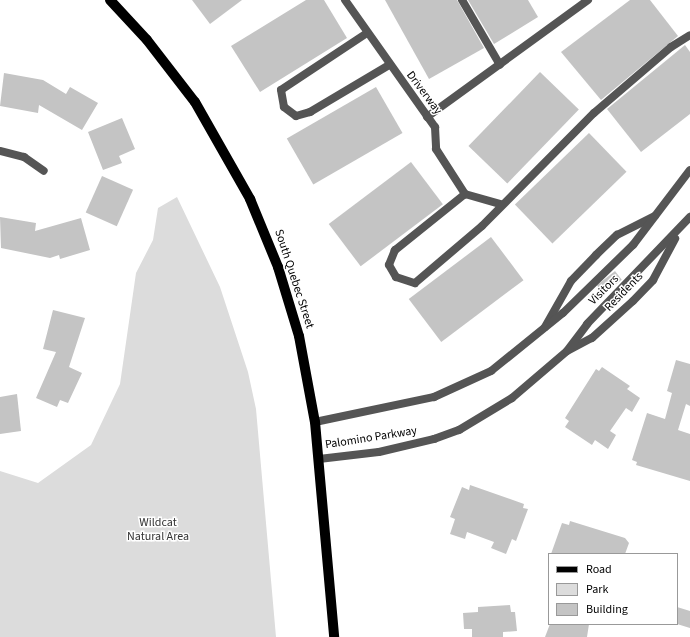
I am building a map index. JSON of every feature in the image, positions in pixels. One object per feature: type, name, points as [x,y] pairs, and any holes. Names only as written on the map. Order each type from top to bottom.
[{"type":"main road","name":"South Quebec Street","points":[[110,0],[147,40],[191,96],[250,199],[290,301],[315,422],[334,637]]},
{"type":"street","name":"Driverway","points":[[345,0],[389,65],[435,127],[436,149],[465,194]]},
{"type":"street","points":[[462,0],[500,65]]},
{"type":"street","points":[[427,117],[588,0]]},
{"type":"street","points":[[367,32],[297,76],[281,90],[284,108],[296,116],[310,112],[389,65]]},
{"type":"street","points":[[501,204],[465,194],[395,250],[389,266],[396,277],[415,283],[482,226],[501,204],[594,113],[671,47],[690,35]]},
{"type":"street","points":[[0,151],[24,157],[44,171]]},
{"type":"street","points":[[544,328],[571,280],[617,235],[658,215],[690,170]]},
{"type":"street","name":"Visitors","points":[[544,328],[633,245],[658,215]]},
{"type":"street","points":[[679,231],[690,217]]},
{"type":"street","name":"Visitors","points":[[567,351],[607,303],[679,231]]},
{"type":"street","name":"Residents","points":[[567,351],[592,338],[633,301],[653,280],[679,231]]},
{"type":"street","name":"Palomino Parkway","points":[[315,422],[411,403],[454,390],[491,371],[544,328]]},
{"type":"street","name":"Palomino Parkway","points":[[319,459],[407,447],[458,430],[512,398],[567,351]]},
{"type":"green space","name":"Wildcat Natural Area","points":[[177,197],[220,287],[248,372],[256,409],[276,637],[0,637],[0,471],[38,483],[91,445],[120,384],[136,273],[153,240],[158,208]]},
{"type":"building","points":[[192,0],[242,0],[210,24]]},
{"type":"building","points":[[306,0],[324,0],[347,38],[260,92],[231,46]]},
{"type":"building","points":[[385,0],[457,0],[484,48],[429,79]]},
{"type":"building","points":[[468,0],[528,0],[538,17],[494,44]]},
{"type":"building","points":[[630,0],[650,0],[678,36],[601,100],[561,52]]},
{"type":"building","points":[[685,45],[690,52],[690,114],[641,152],[607,109]]},
{"type":"building","points":[[540,72],[579,110],[507,184],[468,146]]},
{"type":"building","points":[[4,73],[43,80],[66,94],[70,87],[98,103],[82,130],[39,105],[38,113],[0,106]]},
{"type":"building","points":[[376,87],[402,133],[313,184],[287,138]]},
{"type":"building","points":[[122,118],[135,149],[119,156],[122,163],[103,170],[88,132]]},
{"type":"building","points":[[589,133],[627,172],[552,243],[515,205]]},
{"type":"building","points":[[411,162],[443,204],[361,266],[329,224]]},
{"type":"building","points":[[102,176],[133,190],[117,226],[86,213]]},
{"type":"building","points":[[0,217],[36,223],[35,231],[81,218],[90,250],[60,259],[59,255],[50,258],[1,248]]},
{"type":"building","points":[[491,237],[523,280],[441,342],[409,299]]},
{"type":"building","points":[[615,271],[622,280],[604,294],[597,285]]},
{"type":"building","points":[[53,310],[85,318],[69,367],[82,373],[68,403],[60,400],[57,407],[36,398],[56,352],[43,349]]},
{"type":"building","points":[[676,360],[690,364],[690,406],[686,404],[678,430],[690,434],[690,481],[636,465],[637,462],[632,460],[647,413],[665,419],[672,393],[667,391]]},
{"type":"building","points":[[602,367],[630,386],[627,389],[640,398],[632,412],[626,408],[610,431],[616,435],[608,449],[595,440],[592,445],[565,427],[569,421],[565,418],[596,369],[599,371]]},
{"type":"building","points":[[17,394],[21,431],[0,434],[0,397]]},
{"type":"building","points":[[470,485],[524,504],[523,508],[528,509],[516,541],[512,539],[506,554],[491,548],[494,542],[467,532],[465,539],[450,534],[455,519],[450,517],[462,487],[469,490]]},
{"type":"building","points":[[570,521],[625,538],[629,543],[625,553],[551,553],[562,523],[569,525]]},
{"type":"building","points":[[510,605],[511,612],[515,612],[517,631],[503,632],[503,637],[472,637],[472,629],[464,629],[463,613],[478,612],[478,607]]},
{"type":"building","points":[[678,607],[690,611],[690,628],[678,624]]},
{"type":"building","points":[[550,625],[589,625],[587,637],[545,637]]}]
